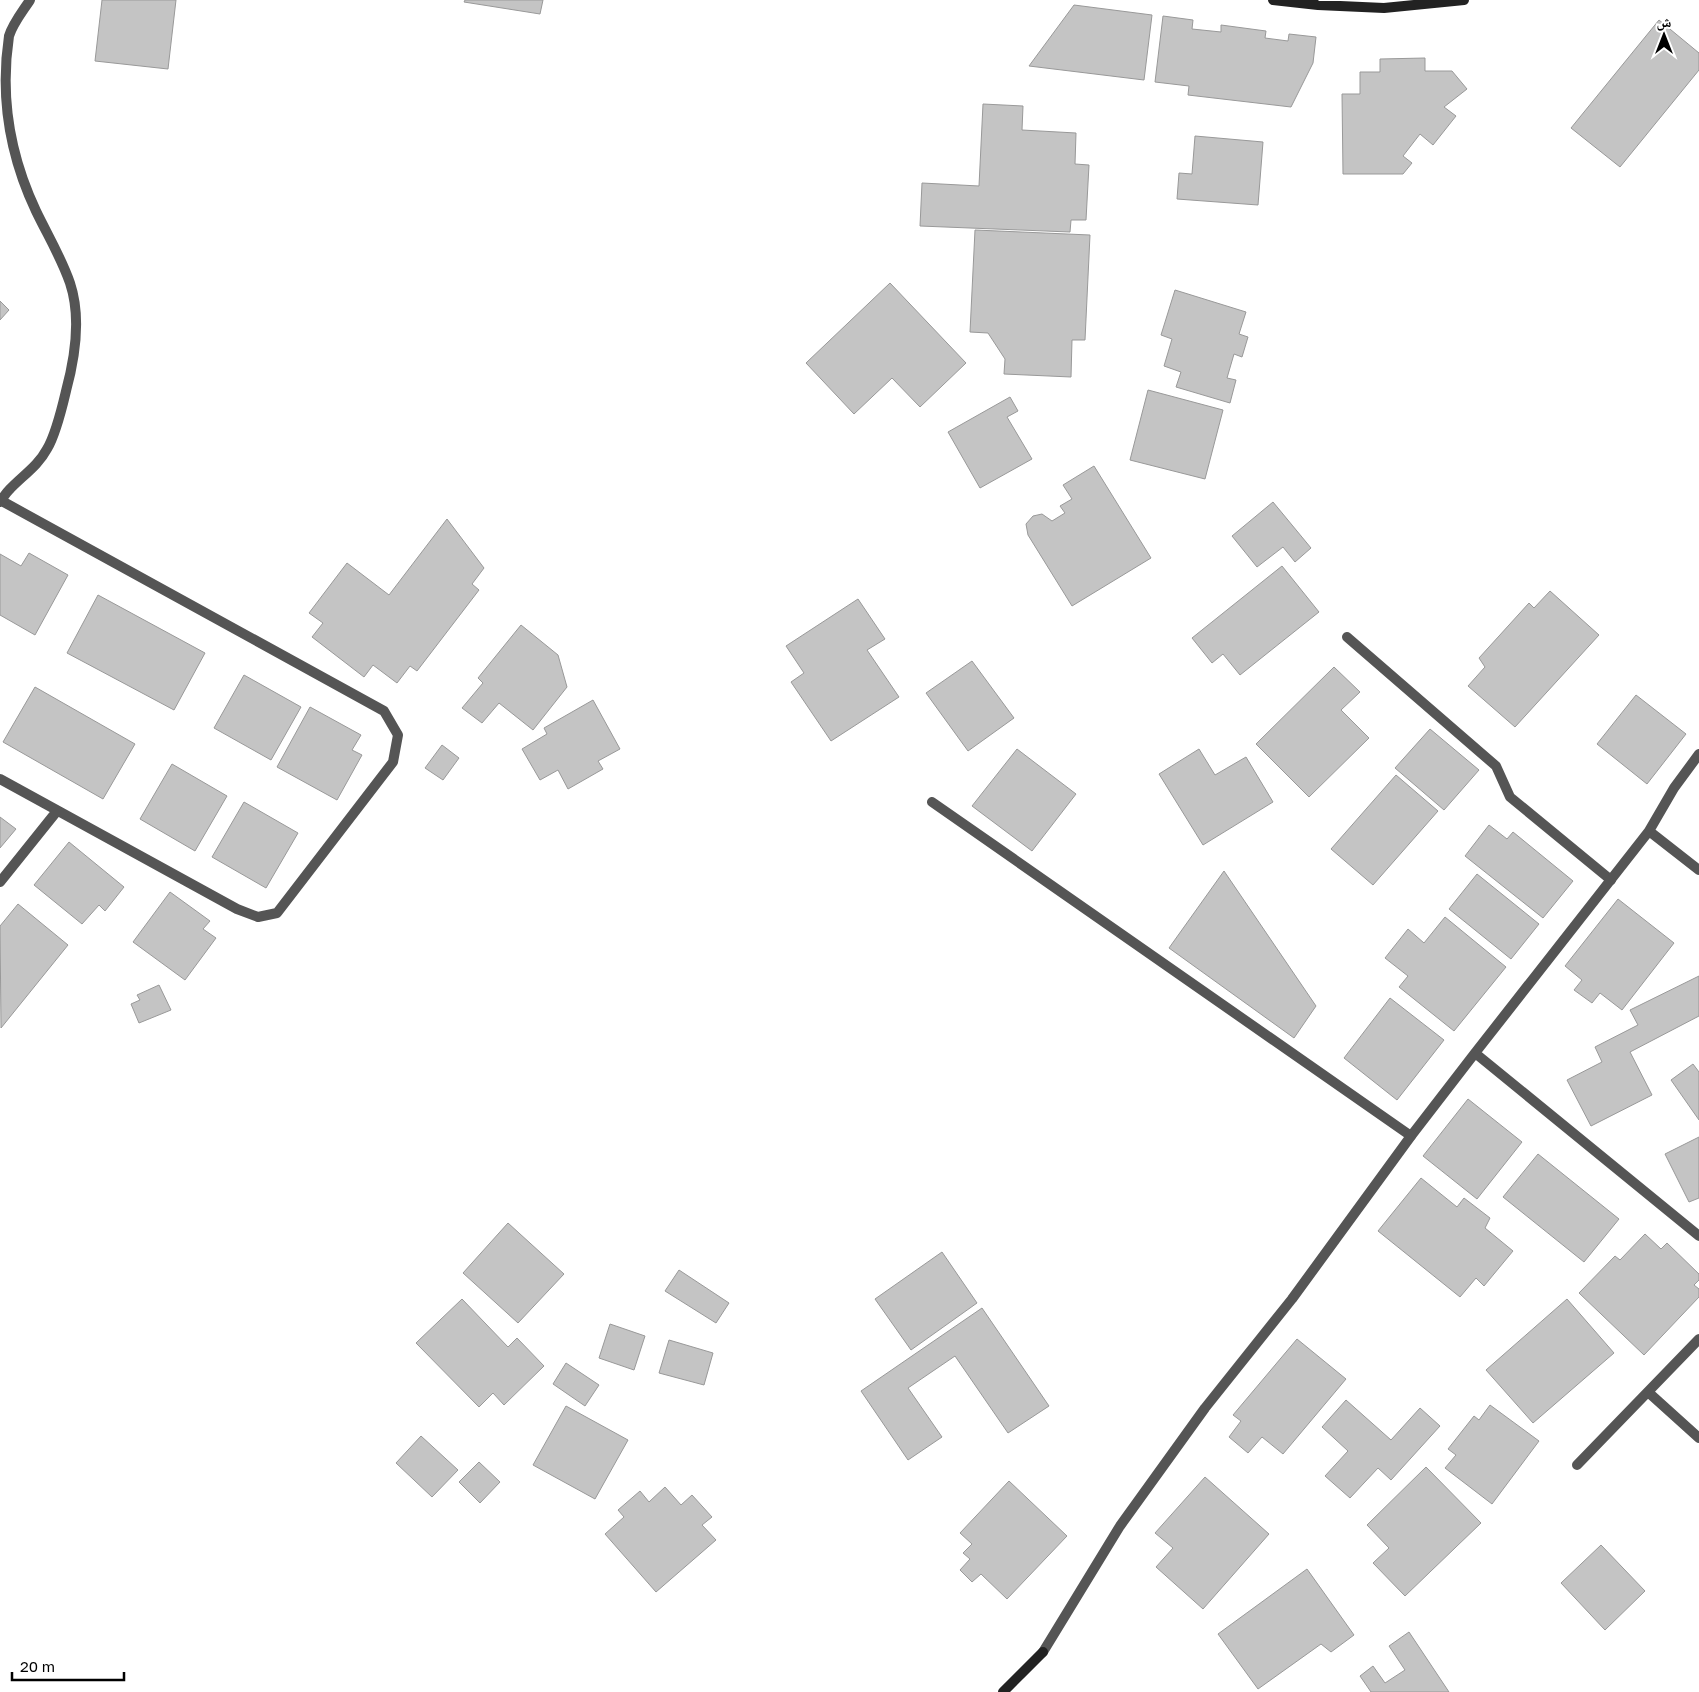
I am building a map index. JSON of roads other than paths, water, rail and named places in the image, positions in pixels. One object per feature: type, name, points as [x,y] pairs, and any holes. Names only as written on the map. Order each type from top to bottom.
[{"type":"street","points":[[0,779],[237,909],[258,917],[277,913],[394,762],[398,735],[384,711],[0,501],[31,470],[48,448],[61,410],[71,370],[76,326],[70,284],[16,165],[0,109],[0,74],[9,35],[30,0]]},
{"type":"street","points":[[1273,0],[1318,6],[1384,8],[1464,0]]},
{"type":"street","points":[[1347,637],[1496,766],[1510,797],[1611,880]]},
{"type":"street","points":[[1003,1692],[1043,1652],[1120,1526],[1204,1408],[1292,1299],[1474,1053],[1649,830],[1674,788],[1699,754]]},
{"type":"street","points":[[932,802],[1411,1136]]},
{"type":"street","points":[[0,882],[57,811]]},
{"type":"street","points":[[1649,830],[1699,870]]},
{"type":"street","points":[[1474,1053],[1699,1236]]},
{"type":"street","points":[[1577,1465],[1699,1339]]},
{"type":"street","points":[[1648,1392],[1699,1438]]}]
